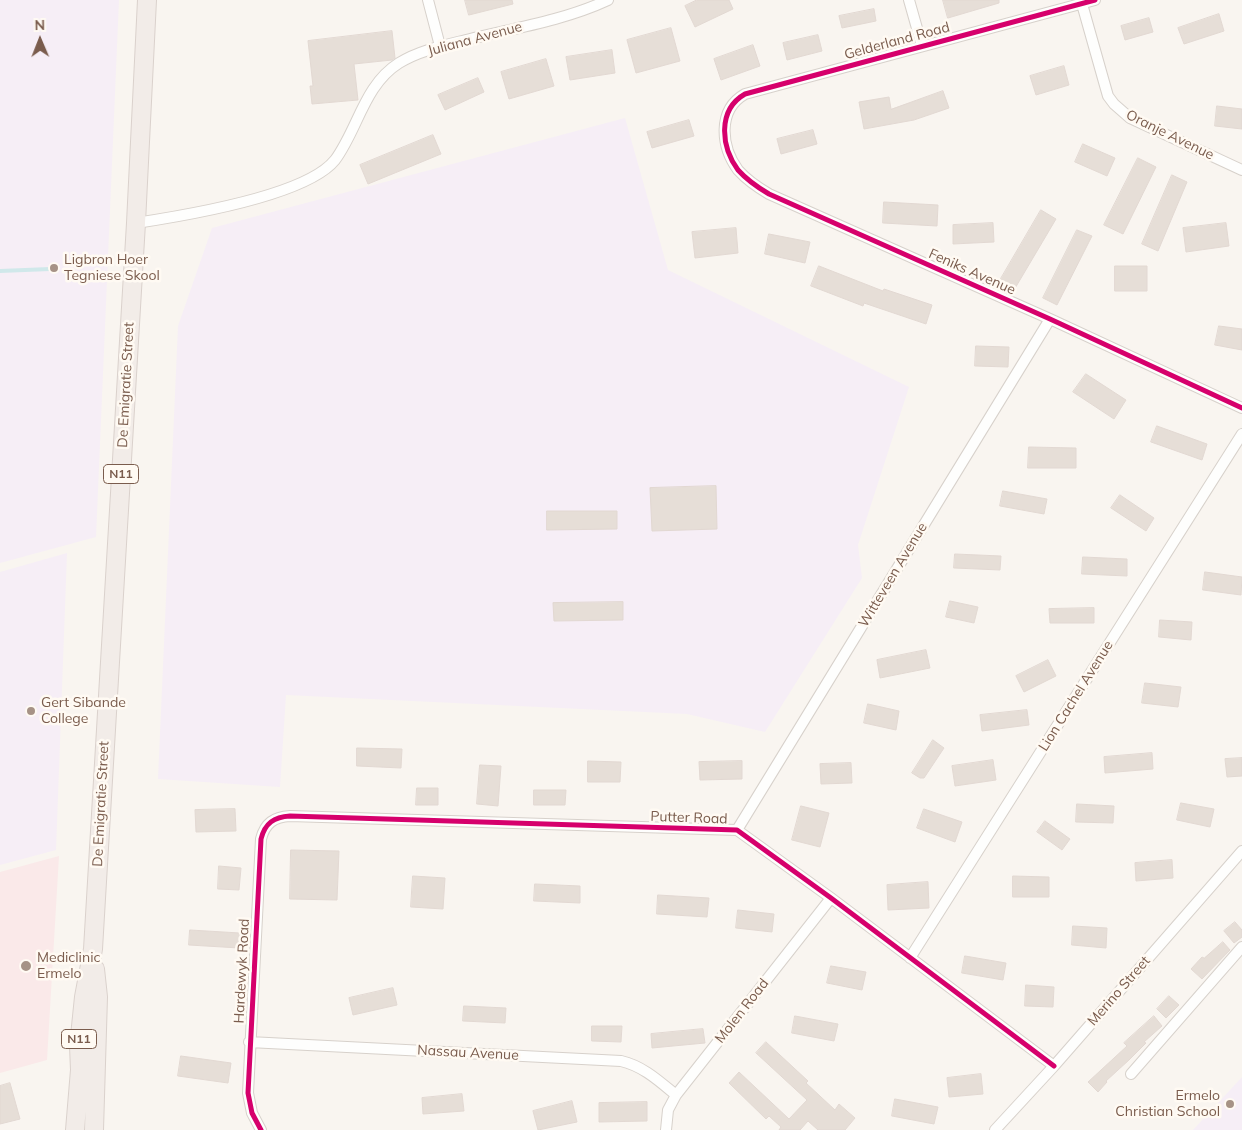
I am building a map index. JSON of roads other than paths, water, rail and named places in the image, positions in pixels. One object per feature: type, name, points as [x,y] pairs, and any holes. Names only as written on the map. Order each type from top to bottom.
[{"type":"highway","name":"De Emigratie Street","points":[[75,1130],[80,1070],[78,1046],[93,949],[136,223],[147,0]]},
{"type":"highway","name":"De Emigratie Street","points":[[93,949],[98,997],[94,1130]]},
{"type":"street","points":[[428,0],[440,46]]},
{"type":"street","name":"Juliana Avenue","points":[[136,223],[227,205],[310,180],[320,174],[335,160],[358,120],[372,90],[382,77],[404,60],[440,46],[569,15],[608,0]]},
{"type":"street","points":[[909,0],[922,46]]},
{"type":"street","name":"Gelderland Road","points":[[724,127],[729,108],[737,98],[752,91],[1095,0]]},
{"type":"street","name":"Oranje Avenue","points":[[1082,4],[1108,96],[1114,104],[1130,118],[1242,170]]},
{"type":"street","name":"Feniks Avenue","points":[[724,127],[734,163],[751,183],[760,189],[1050,319],[1242,408]]},
{"type":"street","name":"Witteveen Avenue","points":[[736,830],[1050,319]]},
{"type":"street","name":"Lion Cachel Avenue","points":[[910,958],[1242,434]]},
{"type":"street","name":"Putter Road","points":[[276,818],[290,816],[338,817],[736,830],[831,898],[1054,1066]]},
{"type":"street","name":"Hardewyk Road","points":[[261,1130],[252,1113],[248,1099],[249,1042],[261,839],[267,825],[276,818]]},
{"type":"street","name":"Merino Street","points":[[995,1130],[1241,854]]},
{"type":"street","name":"Molen Road","points":[[666,1130],[668,1110],[676,1095],[831,898]]},
{"type":"street","points":[[1131,1074],[1242,947]]},
{"type":"street","name":"Nassau Avenue","points":[[249,1042],[621,1061],[643,1068],[676,1095]]},
{"type":"waterway","points":[[0,271],[50,269]]},
{"type":"place","name":"Ligbron Hoer Tegniese Skool","points":[[54,268]]},
{"type":"place","name":"Gert Sibande College","points":[[31,711]]},
{"type":"place","name":"Mediclinic Ermelo","points":[[26,966]]},
{"type":"place","name":"Ermelo Christian School","points":[[1230,1104]]}]
